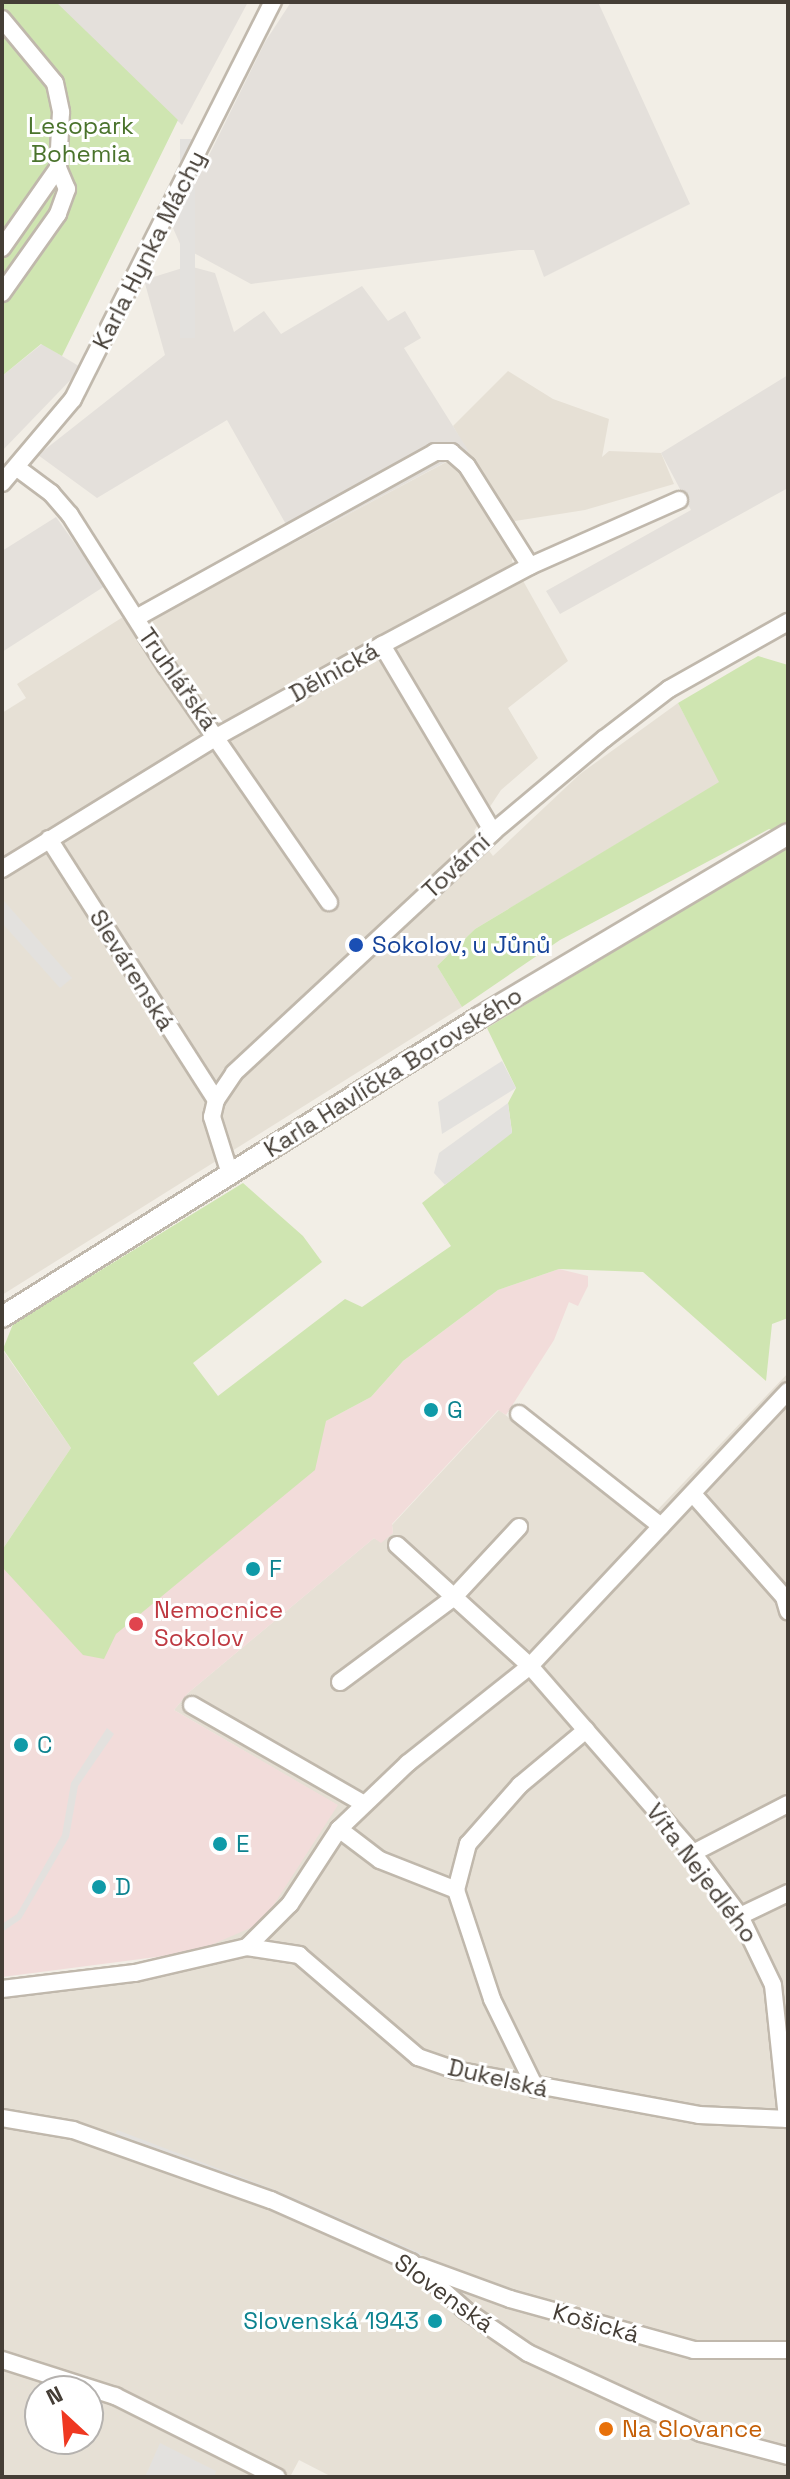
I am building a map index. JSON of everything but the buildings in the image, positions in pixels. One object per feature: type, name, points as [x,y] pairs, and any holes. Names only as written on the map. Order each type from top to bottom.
[{"type":"street","name":"Karla Hynka Máchy","points":[[2,483],[73,399],[273,2]]},
{"type":"street","points":[[2,19],[55,83],[61,112],[58,168],[67,189],[65,202],[2,293]]},
{"type":"street","points":[[2,248],[58,168]]},
{"type":"street","points":[[136,618],[435,452],[451,452],[467,466],[530,566]]},
{"type":"street","name":"Truhlářská","points":[[16,467],[51,493],[70,515],[136,618],[329,902]]},
{"type":"street","name":"Dělnická","points":[[2,869],[218,736],[382,645],[530,566],[679,500]]},
{"type":"street","name":"Tovární","points":[[216,1100],[234,1073],[493,832],[669,689],[788,622]]},
{"type":"street","points":[[382,645],[493,832]]},
{"type":"street","name":"Karla Havlíčka Borovského","points":[[2,1317],[687,890],[788,834]]},
{"type":"street","name":"Slevárenská","points":[[49,839],[216,1100]]},
{"type":"street","points":[[216,1100],[216,1142],[230,1174]]},
{"type":"street","points":[[2,1989],[135,1973],[247,1947],[290,1904],[339,1829],[364,1804],[530,1666],[788,1391]]},
{"type":"street","points":[[519,1414],[661,1526]]},
{"type":"street","points":[[693,1494],[784,1597],[788,1611]]},
{"type":"street","points":[[340,1682],[453,1598],[519,1527]]},
{"type":"street","name":"Víta Nejedlého","points":[[397,1545],[530,1666],[693,1853],[740,1916],[773,1985],[788,2119]]},
{"type":"street","points":[[192,1705],[364,1804]]},
{"type":"street","points":[[536,2089],[492,1999],[456,1890],[468,1844],[520,1785],[586,1730]]},
{"type":"street","points":[[693,1853],[788,1804]]},
{"type":"street","points":[[339,1829],[380,1860],[456,1890]]},
{"type":"street","points":[[740,1916],[788,1893]]},
{"type":"street","name":"Dukelská","points":[[247,1947],[299,1955],[418,2057],[536,2089],[699,2115],[788,2119]]},
{"type":"street","name":"Slovenská","points":[[2,2118],[73,2130],[271,2200],[411,2262],[465,2310],[528,2353],[701,2433],[788,2456]]},
{"type":"street","name":"Košická","points":[[411,2262],[510,2299],[694,2350],[788,2350]]},
{"type":"street","points":[[2,2360],[115,2396],[277,2477]]},
{"type":"shaded area","points":[[55,2],[248,2],[182,125]]},
{"type":"shaded area","points":[[291,2],[598,2],[690,204],[544,277],[534,250],[519,250],[251,284],[181,246],[173,228],[265,42]]},
{"type":"shaded area","points":[[180,139],[195,139],[195,338],[180,338]]},
{"type":"shaded area","points":[[189,266],[215,273],[234,332],[264,311],[281,334],[362,286],[388,321],[405,311],[421,338],[404,348],[468,450],[296,542],[227,420],[97,498],[38,455],[165,355],[144,280]]},
{"type":"shaded area","points":[[42,344],[82,368],[2,451],[2,376]]},
{"type":"shaded area","points":[[508,371],[553,399],[609,419],[602,457],[609,451],[661,453],[674,484],[585,510],[515,521],[512,561],[568,661],[508,708],[538,758],[501,790],[474,831],[493,856],[580,774],[678,703],[720,782],[475,929],[437,966],[462,1007],[2,1295],[2,713],[26,698],[17,684],[123,617],[296,542],[467,451],[453,426]]},
{"type":"shaded area","points":[[788,375],[788,488],[560,614],[546,591],[691,510],[661,453]]},
{"type":"shaded area","points":[[56,517],[105,586],[2,652],[2,551]]},
{"type":"shaded area","points":[[4,901],[72,978],[60,988],[2,923]]},
{"type":"shaded area","points":[[502,1061],[516,1088],[442,1134],[438,1102]]},
{"type":"shaded area","points":[[508,1103],[512,1133],[445,1185],[434,1173],[439,1153]]},
{"type":"shaded area","name":"Nemocnice Sokolov","points":[[559,1269],[588,1276],[588,1286],[578,1306],[569,1302],[554,1340],[506,1415],[498,1410],[392,1524],[393,1533],[381,1543],[374,1538],[188,1693],[174,1710],[338,1805],[262,1923],[195,1952],[2,1977],[2,1555],[326,1421],[371,1397],[403,1361],[498,1290]]},
{"type":"shaded area","points":[[2,1349],[71,1448],[2,1550]]},
{"type":"shaded area","points":[[788,1373],[788,2477],[332,2477],[299,2460],[290,2477],[2,2477],[2,1995],[195,1952],[337,1805],[174,1710],[188,1693],[374,1538],[381,1542],[393,1533],[392,1525],[499,1410],[645,1523]]},
{"type":"shaded area","points":[[107,1728],[114,1734],[78,1786],[69,1837],[21,1919],[2,1932],[2,1924],[17,1914],[62,1835],[71,1783]]},
{"type":"shaded area","points":[[117,2130],[280,2192],[422,2254],[417,2262],[114,2138]]},
{"type":"shaded area","points":[[160,2443],[216,2471],[214,2477],[145,2477]]},
{"type":"green space","name":"Lesopark Bohemia","points":[[2,2],[56,2],[178,120],[62,356],[41,344],[2,376]]},
{"type":"green space","points":[[758,656],[788,665],[788,1318],[772,1324],[766,1381],[643,1272],[559,1269],[498,1290],[403,1361],[371,1397],[326,1421],[315,1470],[116,1634],[104,1659],[83,1655],[2,1567],[2,1550],[71,1448],[3,1349],[13,1324],[243,1183],[303,1236],[322,1262],[193,1363],[218,1396],[345,1299],[362,1307],[451,1246],[422,1203],[512,1132],[508,1103],[516,1088],[487,1028],[758,865],[785,835],[769,829],[560,940],[462,1007],[437,966],[475,929],[719,782],[678,703]]},
{"type":"place","name":"Sokolov, u Jůnů","points":[[356,945]]},
{"type":"place","name":"G","points":[[431,1410]]},
{"type":"place","name":"F","points":[[253,1569]]},
{"type":"place","name":"Nemocnice Sokolov","points":[[136,1624]]},
{"type":"place","name":"C","points":[[21,1745]]},
{"type":"place","name":"E","points":[[220,1844]]},
{"type":"place","name":"D","points":[[99,1887]]},
{"type":"place","name":"Slovenská 1943","points":[[435,2321]]},
{"type":"place","name":"Na Slovance","points":[[606,2429]]}]
